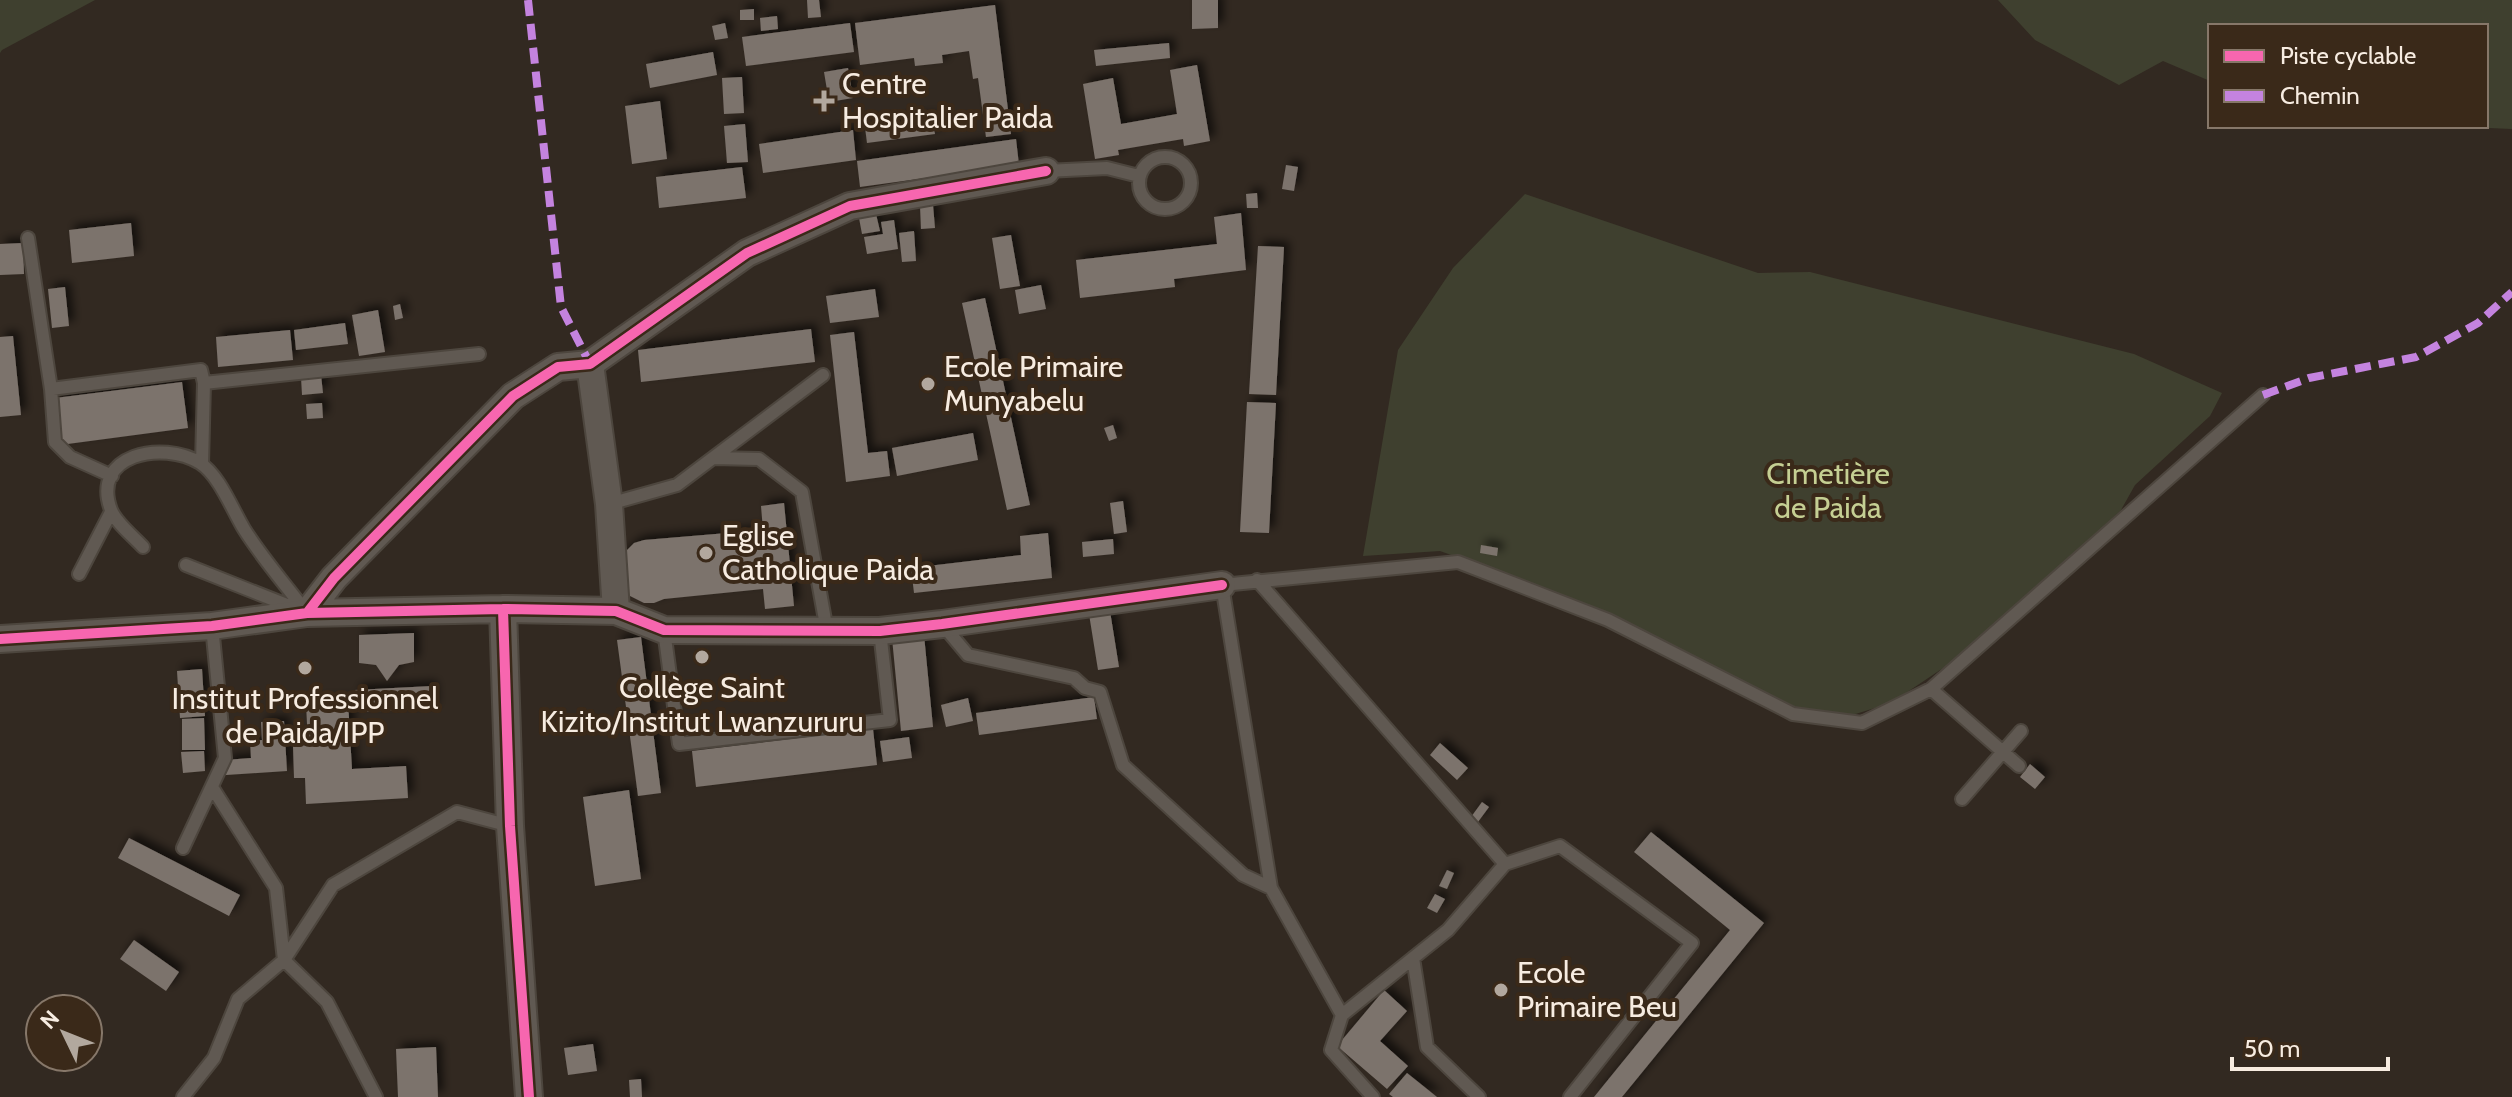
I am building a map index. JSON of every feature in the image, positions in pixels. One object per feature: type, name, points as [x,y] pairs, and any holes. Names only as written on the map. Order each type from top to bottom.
[{"type":"street","points":[[307,613],[334,578],[513,396],[558,367],[590,364],[747,253],[850,206],[1046,171]]},
{"type":"street","points":[[590,364],[609,504],[616,611]]},
{"type":"street","points":[[0,639],[212,626],[307,613],[503,609],[616,611],[664,630],[880,631],[1222,585]]},
{"type":"street","points":[[503,609],[510,826],[529,1097]]},
{"type":"lane","points":[[1163,155],[1180,160],[1191,173],[1192,190],[1182,204],[1166,210],[1150,206],[1139,193],[1139,176],[1148,162],[1163,155]]},
{"type":"lane","points":[[1046,171],[1107,168],[1139,176]]},
{"type":"lane","points":[[28,238],[51,389],[55,442],[70,457],[112,476]]},
{"type":"lane","points":[[204,383],[479,354]]},
{"type":"lane","points":[[51,389],[201,370],[204,383],[202,464]]},
{"type":"lane","points":[[609,504],[677,485],[823,375]]},
{"type":"lane","points":[[1342,1015],[1271,888],[1222,585],[1458,562],[1608,620],[1793,714],[1862,723],[1931,689],[2263,395]]},
{"type":"lane","points":[[143,547],[111,512],[107,485],[118,465],[138,453],[182,454],[202,464],[227,497],[244,529],[307,613]]},
{"type":"lane","points":[[713,458],[759,459],[802,492],[827,631]]},
{"type":"lane","points":[[79,574],[111,512]]},
{"type":"lane","points":[[186,565],[307,613]]},
{"type":"lane","points":[[1257,580],[1505,864]]},
{"type":"lane","points":[[942,624],[968,655],[1074,678],[1085,688],[1100,692],[1123,765],[1243,875],[1271,888]]},
{"type":"lane","points":[[183,848],[225,758],[212,626]]},
{"type":"lane","points":[[664,630],[679,744],[890,720],[880,631]]},
{"type":"lane","points":[[1931,689],[2019,766]]},
{"type":"lane","points":[[1962,799],[2021,731]]},
{"type":"lane","points":[[212,787],[276,888],[284,960],[327,1002],[376,1097]]},
{"type":"lane","points":[[183,1097],[214,1058],[238,999],[284,960],[333,885],[457,812],[510,826]]},
{"type":"lane","points":[[1373,1097],[1331,1050],[1342,1015],[1448,930],[1505,864],[1560,846],[1692,943],[1570,1097]]},
{"type":"lane","points":[[1413,958],[1427,1047],[1479,1097]]},
{"type":"green space","points":[[0,0],[95,0],[0,53]]},
{"type":"green space","points":[[1998,0],[2512,0],[2512,129],[2488,128],[2488,24],[2208,24],[2208,80],[2163,61],[2119,85],[2035,40]]},
{"type":"green space","name":"Cimetière de Paida","points":[[1525,194],[1758,273],[1810,272],[2134,354],[2222,393],[2210,416],[2135,485],[2121,510],[2054,575],[1952,662],[1891,703],[1846,717],[1798,708],[1536,585],[1440,551],[1363,556],[1398,350],[1453,268]]},
{"type":"building","points":[[807,0],[819,0],[821,17],[808,18]]},
{"type":"building","points":[[1192,0],[1218,0],[1218,28],[1192,29]]},
{"type":"building","points":[[995,5],[1011,134],[986,137],[978,78],[973,79],[969,51],[942,55],[943,63],[915,66],[914,58],[860,65],[855,23]]},
{"type":"building","points":[[754,9],[754,20],[740,20],[740,10]]},
{"type":"building","points":[[777,16],[778,29],[761,31],[760,18]]},
{"type":"building","points":[[725,23],[728,38],[715,40],[712,26]]},
{"type":"building","points":[[850,23],[854,52],[746,66],[742,37]]},
{"type":"building","points":[[1169,43],[1170,58],[1096,66],[1094,50]]},
{"type":"building","points":[[713,52],[717,75],[650,88],[646,64]]},
{"type":"building","points":[[1197,65],[1210,141],[1184,146],[1183,139],[1118,150],[1119,155],[1095,159],[1083,84],[1113,78],[1121,124],[1177,114],[1170,70]]},
{"type":"building","points":[[848,68],[853,98],[829,102],[824,72]]},
{"type":"building","points":[[742,77],[744,113],[724,114],[722,78]]},
{"type":"building","points":[[660,101],[667,159],[632,164],[625,106]]},
{"type":"building","points":[[932,118],[935,134],[867,143],[865,127]]},
{"type":"building","points":[[745,124],[748,162],[727,163],[724,126]]},
{"type":"building","points":[[853,130],[856,160],[763,173],[759,144]]},
{"type":"building","points":[[1016,139],[1019,165],[860,187],[857,161]]},
{"type":"building","points":[[1286,165],[1298,167],[1294,191],[1282,189]]},
{"type":"building","points":[[742,167],[746,198],[659,208],[656,177]]},
{"type":"building","points":[[1257,193],[1258,208],[1247,208],[1246,194]]},
{"type":"building","points":[[933,205],[935,228],[921,229],[920,206]]},
{"type":"building","points":[[1241,213],[1246,270],[1174,279],[1175,287],[1080,298],[1076,260],[1217,244],[1214,217]]},
{"type":"building","points":[[876,214],[880,231],[862,234],[859,218]]},
{"type":"building","points":[[894,220],[898,249],[867,254],[864,237],[883,234],[881,222]]},
{"type":"building","points":[[131,223],[134,256],[72,263],[69,230]]},
{"type":"building","points":[[914,231],[916,261],[902,262],[899,233]]},
{"type":"building","points":[[1011,235],[1020,286],[1000,289],[992,238]]},
{"type":"building","points":[[23,243],[24,274],[0,275],[0,244]]},
{"type":"building","points":[[1258,246],[1284,247],[1276,395],[1249,394]]},
{"type":"building","points":[[1041,285],[1046,309],[1019,314],[1015,290]]},
{"type":"building","points":[[65,287],[69,326],[52,328],[48,289]]},
{"type":"building","points":[[875,289],[879,317],[830,323],[826,296]]},
{"type":"building","points":[[985,298],[1030,505],[1007,510],[962,303]]},
{"type":"building","points":[[400,304],[403,318],[395,320],[393,306]]},
{"type":"building","points":[[378,310],[385,352],[359,356],[352,315]]},
{"type":"building","points":[[345,323],[348,344],[296,350],[294,330]]},
{"type":"building","points":[[811,329],[815,362],[641,382],[638,350]]},
{"type":"building","points":[[290,330],[293,360],[218,367],[216,337]]},
{"type":"building","points":[[854,332],[868,453],[887,451],[890,476],[846,482],[830,335]]},
{"type":"building","points":[[13,336],[21,415],[0,417],[0,337]]},
{"type":"building","points":[[321,375],[323,393],[302,395],[301,377]]},
{"type":"building","points":[[182,382],[188,428],[60,445],[55,398]]},
{"type":"building","points":[[1247,402],[1276,403],[1269,533],[1240,532]]},
{"type":"building","points":[[322,403],[323,418],[307,419],[306,404]]},
{"type":"building","points":[[1113,425],[1117,438],[1109,441],[1104,428]]},
{"type":"building","points":[[973,433],[978,460],[897,476],[892,448]]},
{"type":"building","points":[[1123,501],[1127,532],[1114,534],[1110,503]]},
{"type":"building","name":"Eglise Catholique Paida","points":[[784,503],[794,606],[765,609],[763,589],[664,599],[654,603],[644,603],[626,594],[620,557],[634,543],[763,530],[761,506]]},
{"type":"building","points":[[1048,533],[1052,578],[914,593],[911,568],[1021,555],[1020,536]]},
{"type":"building","points":[[1113,539],[1114,554],[1083,557],[1082,542]]},
{"type":"building","points":[[1481,545],[1498,548],[1497,556],[1480,553]]},
{"type":"building","points":[[1110,611],[1119,667],[1098,670],[1089,614]]},
{"type":"building","points":[[414,633],[414,662],[399,665],[387,681],[376,665],[359,663],[359,635]]},
{"type":"building","points":[[924,635],[933,727],[901,731],[892,638]]},
{"type":"building","points":[[641,637],[661,793],[638,796],[617,640]]},
{"type":"building","points":[[202,669],[205,716],[180,718],[177,671]]},
{"type":"building","points":[[432,686],[433,709],[356,712],[355,690]]},
{"type":"building","points":[[1094,697],[1097,719],[979,735],[976,713]]},
{"type":"building","points":[[968,698],[973,721],[946,727],[941,705]]},
{"type":"building","points":[[348,701],[352,769],[406,766],[408,798],[306,804],[305,778],[294,778],[293,746],[308,745],[306,703]]},
{"type":"building","points":[[204,718],[205,750],[182,750],[182,719]]},
{"type":"building","points":[[284,721],[287,771],[226,775],[225,760],[251,758],[250,741],[262,740],[261,722]]},
{"type":"building","points":[[873,729],[877,765],[696,787],[692,751]]},
{"type":"building","points":[[909,737],[912,758],[883,762],[880,741]]},
{"type":"building","points":[[1440,743],[1468,768],[1457,780],[1430,755]]},
{"type":"building","points":[[204,751],[205,771],[183,773],[181,752]]},
{"type":"building","points":[[2030,764],[2045,777],[2035,789],[2020,777]]},
{"type":"building","points":[[629,790],[641,879],[595,886],[583,797]]},
{"type":"building","points":[[1482,802],[1489,807],[1478,822],[1471,817]]},
{"type":"building","points":[[1651,832],[1764,923],[1622,1097],[1594,1097],[1730,930],[1634,852]]},
{"type":"building","points":[[129,838],[240,895],[229,916],[118,858]]},
{"type":"building","points":[[1447,870],[1454,873],[1447,889],[1439,886]]},
{"type":"building","points":[[1435,894],[1445,899],[1437,913],[1427,908]]},
{"type":"building","points":[[134,940],[179,972],[166,991],[120,959]]},
{"type":"building","points":[[1384,990],[1407,1011],[1380,1041],[1408,1066],[1387,1089],[1337,1046]]},
{"type":"building","points":[[593,1044],[597,1071],[568,1075],[564,1048]]},
{"type":"building","points":[[436,1047],[438,1097],[398,1097],[396,1049]]},
{"type":"building","points":[[1407,1073],[1437,1097],[1393,1097],[1389,1094]]},
{"type":"building","points":[[641,1079],[642,1097],[630,1097],[629,1080]]},
{"type":"marked path","points":[[528,0],[561,307],[590,364]]},
{"type":"marked path","points":[[2263,395],[2309,378],[2416,357],[2478,323],[2512,292]]},
{"type":"cycle path","points":[[307,613],[334,578],[513,396],[558,367],[590,364],[747,253],[850,206],[1046,171]]},
{"type":"cycle path","points":[[0,639],[212,626],[307,613],[503,609],[616,611],[664,630],[880,631],[1222,585]]},
{"type":"cycle path","points":[[503,609],[510,826],[529,1097]]},
{"type":"place","name":"Centre Hospitalier Paida","points":[[824,101]]},
{"type":"place","name":"Ecole Primaire Munyabelu","points":[[928,384]]},
{"type":"place","name":"Eglise Catholique Paida","points":[[706,553]]},
{"type":"place","name":"Collège Saint Kizito/Institut Lwanzururu","points":[[702,657]]},
{"type":"place","name":"Institut Professionnel de Paida/IPP","points":[[305,668]]},
{"type":"place","name":"Ecole Primaire Beu","points":[[1501,990]]}]
